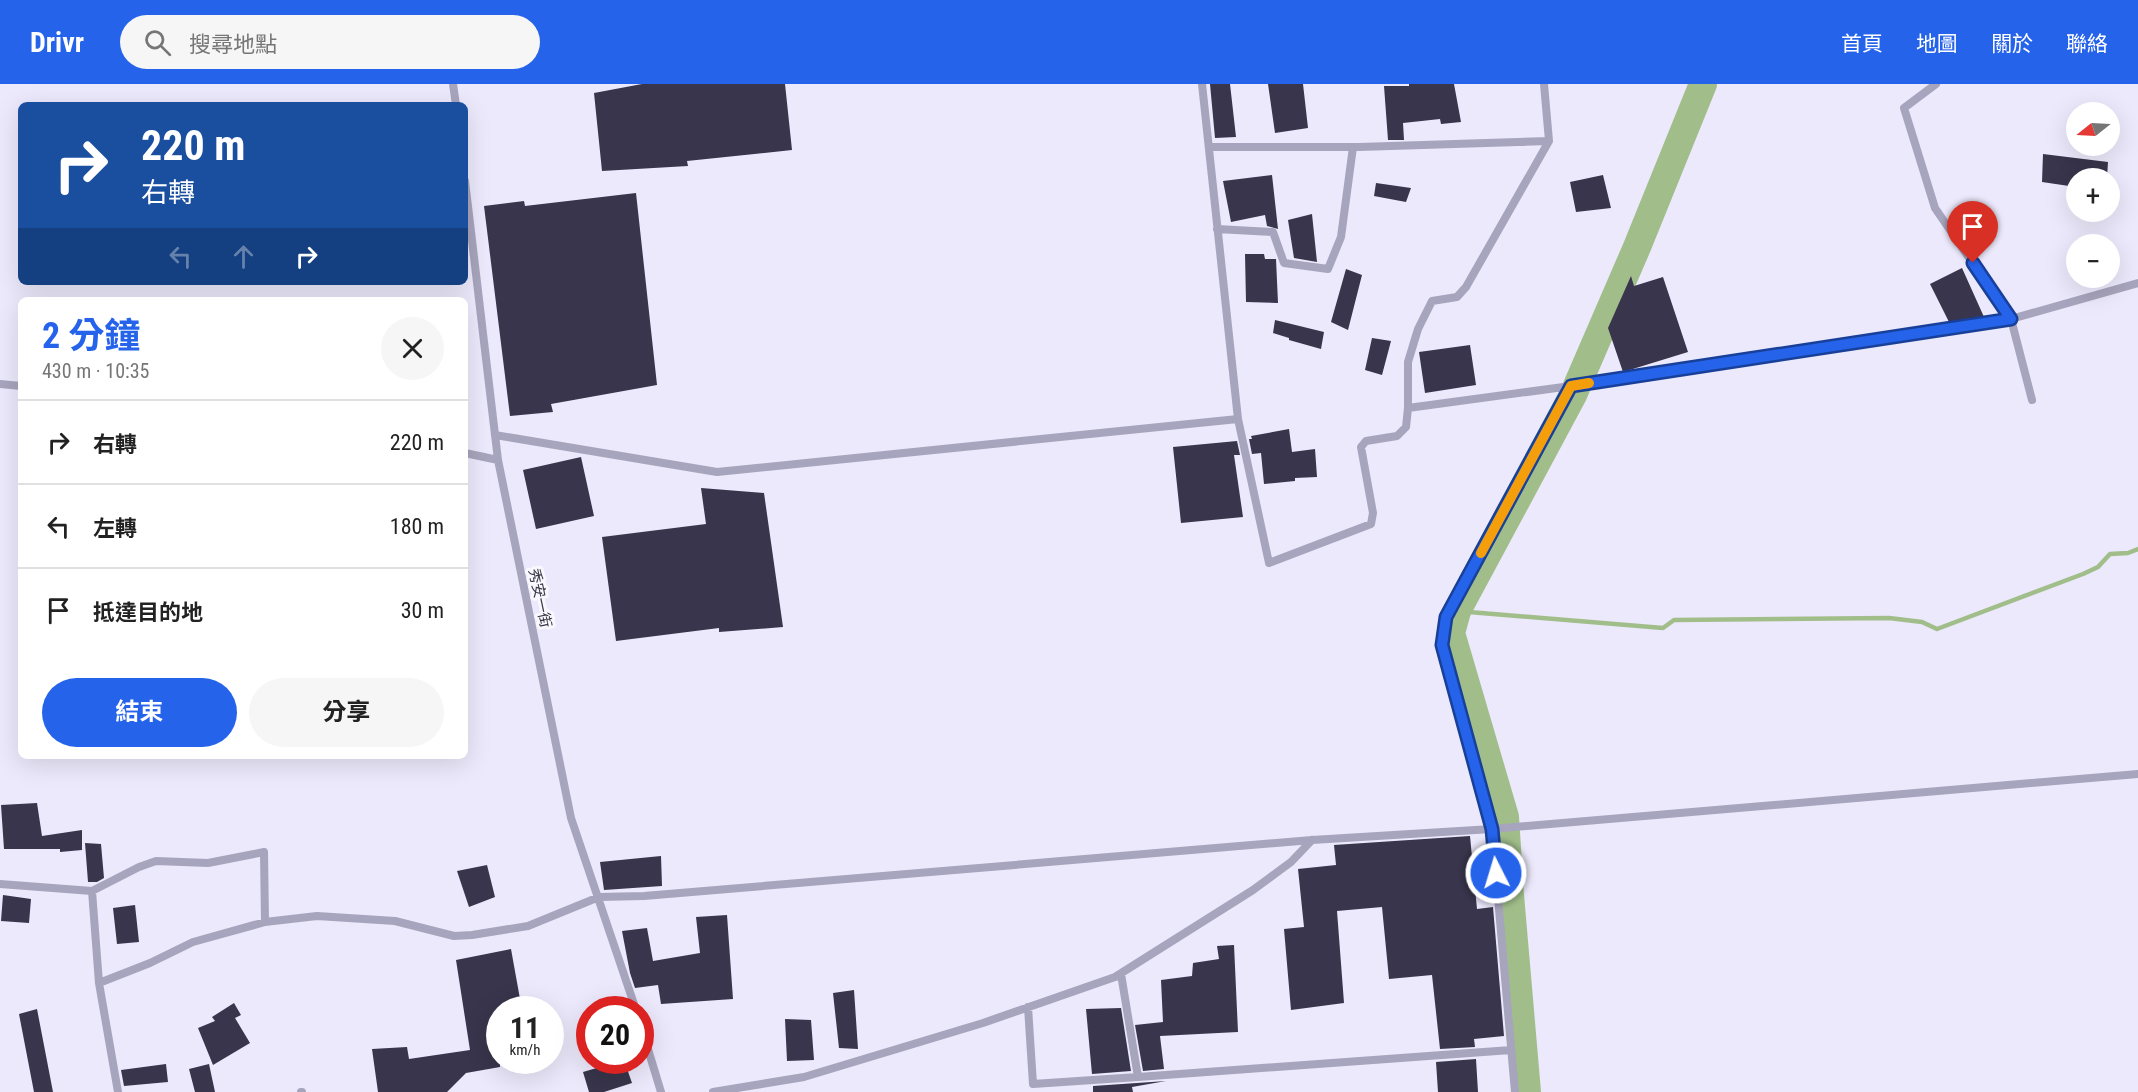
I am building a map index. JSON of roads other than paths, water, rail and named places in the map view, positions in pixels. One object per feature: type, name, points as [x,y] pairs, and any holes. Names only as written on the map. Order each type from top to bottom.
[{"type":"lane","points":[[453,84],[456,102]]},
{"type":"lane","points":[[1202,84],[1238,419],[1269,563],[1371,524],[1373,513],[1361,447],[1366,441],[1398,436],[1406,427],[1408,362],[1418,329],[1432,301],[1457,297],[1466,287],[1549,141],[1544,84]]},
{"type":"lane","points":[[1936,84],[1904,108],[1935,208],[2011,319],[2032,400]]},
{"type":"lane","points":[[1209,147],[1353,147],[1549,141]]},
{"type":"lane","points":[[1217,229],[1272,232],[1284,263],[1328,269],[1341,237],[1353,147]]},
{"type":"lane","name":"秀安一街","points":[[468,206],[498,460],[571,818],[631,996]]},
{"type":"lane","points":[[1408,408],[1571,386],[2011,319],[2138,283]]},
{"type":"lane","points":[[0,384],[18,386]]},
{"type":"lane","points":[[1515,1092],[1492,829],[1442,645],[1446,617],[1571,386]]},
{"type":"lane","points":[[495,435],[717,472],[1238,419]]},
{"type":"lane","points":[[468,454],[498,460]]},
{"type":"lane","points":[[99,983],[150,963],[193,942],[265,921],[316,916],[395,921],[454,936],[472,935],[528,926],[599,897],[644,896],[1312,840],[1492,829],[2138,774]]},
{"type":"lane","points":[[713,1092],[804,1077],[899,1049],[1115,977],[1253,891],[1291,862],[1312,840]]},
{"type":"lane","points":[[0,884],[92,891],[156,861],[208,863],[264,852],[265,921]]},
{"type":"lane","points":[[92,891],[99,983],[118,1092]]},
{"type":"lane","points":[[1121,974],[1138,1077]]},
{"type":"lane","points":[[1028,1007],[1033,1084],[1511,1050]]},
{"type":"lane","points":[[654,1069],[661,1092]]},
{"type":"waterway","points":[[1527,1092],[1505,817],[1451,633],[1457,611],[1573,395],[1637,247],[1703,84]]},
{"type":"waterway","points":[[1457,611],[1663,628],[1674,620],[1889,618],[1922,622],[1937,629],[2083,574],[2098,567],[2110,554],[2128,553],[2138,549]]}]
